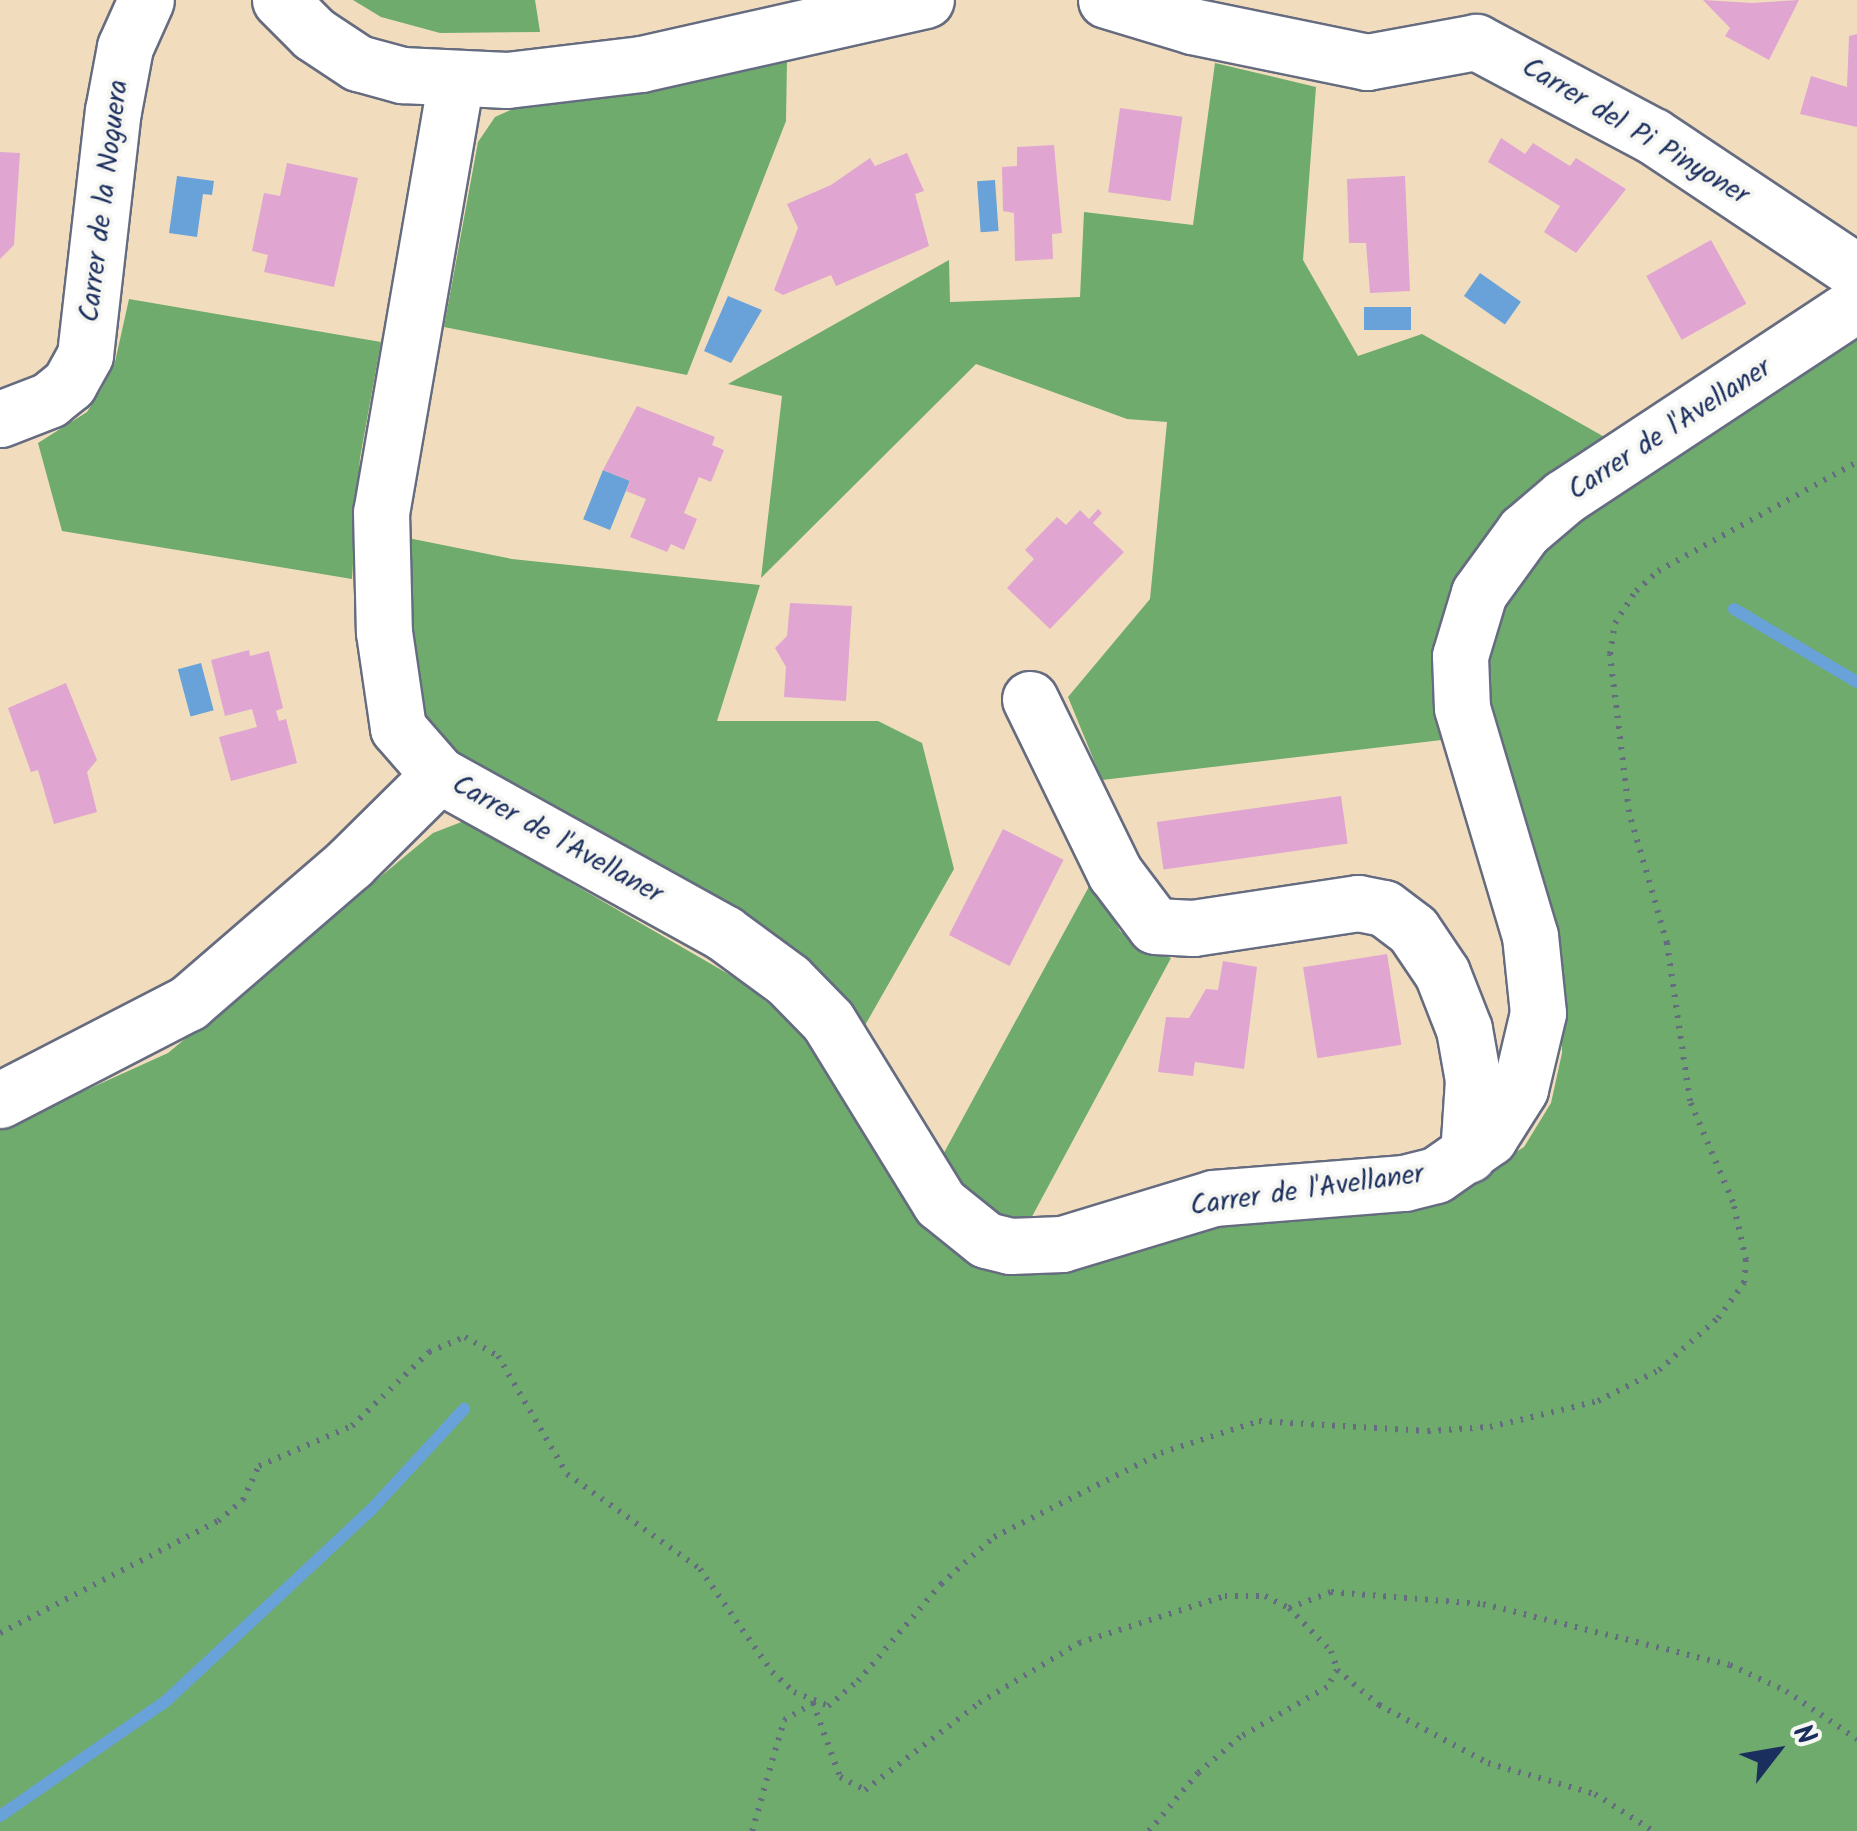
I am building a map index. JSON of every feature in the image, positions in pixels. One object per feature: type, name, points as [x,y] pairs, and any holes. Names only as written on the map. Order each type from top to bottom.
[{"type":"street","name":"Carrer de la Noguera","points":[[0,419],[49,400],[69,384],[85,355],[113,111],[125,47],[146,0]]},
{"type":"street","points":[[280,0],[314,34],[358,63],[456,79],[507,80],[641,64],[926,0]]},
{"type":"street","name":"Carrer del Pi Pinyoner","points":[[1106,0],[1211,30],[1367,62],[1476,21],[1857,272]]},
{"type":"street","name":"Carrer de l'Avellaner","points":[[456,79],[381,512],[379,566],[398,728],[439,775],[724,933],[788,980],[828,1021],[940,1202],[986,1240],[1032,1248],[1062,1244],[1213,1198],[1404,1184],[1436,1175],[1468,1155],[1508,1114],[1533,1053],[1538,1013],[1530,936],[1462,708],[1460,656],[1479,593],[1524,531],[1564,497],[1857,304]]},
{"type":"street","points":[[1030,699],[1114,873],[1154,926],[1176,930],[1358,903],[1384,908],[1413,930],[1442,973],[1464,1030],[1472,1080],[1468,1155]]},
{"type":"street","points":[[0,1100],[188,1004],[439,775]]},
{"type":"path","points":[[1289,1608],[1332,1592],[1483,1604],[1730,1665],[1786,1691],[1857,1739]]},
{"type":"path","points":[[752,1831],[784,1720],[813,1703],[840,1777],[865,1790],[979,1704],[1079,1644],[1225,1596],[1265,1596],[1289,1608],[1331,1651],[1338,1670],[1379,1705],[1488,1762],[1595,1794],[1653,1831]]},
{"type":"path","points":[[1149,1831],[1198,1773],[1240,1737],[1327,1687],[1338,1670]]},
{"type":"green space","points":[[353,0],[535,0],[540,32],[440,33],[381,17]]},
{"type":"green space","points":[[787,60],[786,121],[687,375],[444,327],[478,142],[495,117],[522,105],[616,97]]},
{"type":"green space","points":[[1215,63],[1316,87],[1303,260],[1358,356],[1422,334],[1608,439],[1539,488],[1450,739],[1102,780],[1068,697],[1150,599],[1167,422],[1127,419],[976,364],[761,578],[782,396],[728,384],[949,260],[950,302],[1080,297],[1084,212],[1193,225]]},
{"type":"green space","points":[[129,299],[381,342],[360,458],[352,579],[62,531],[38,443],[87,412],[101,390],[115,362]]},
{"type":"green space","points":[[1857,340],[1857,1831],[0,1831],[0,1129],[168,1053],[433,833],[464,821],[737,979],[778,1011],[805,1040],[906,1199],[939,1238],[986,1271],[1045,1273],[1260,1216],[1447,1195],[1524,1147],[1551,1103],[1562,1053],[1560,940],[1488,701],[1492,631],[1525,573],[1571,525]]},
{"type":"green space","points":[[408,538],[512,559],[760,585],[717,721],[878,721],[922,743],[954,869],[860,1034],[440,746],[411,694]]},
{"type":"green space","points":[[1092,881],[1120,931],[1139,946],[1171,958],[1028,1224],[983,1212],[940,1160]]},
{"type":"water","points":[[177,176],[214,181],[212,195],[203,194],[197,237],[169,233]]},
{"type":"water","points":[[995,180],[999,231],[981,232],[977,181]]},
{"type":"water","points":[[1480,273],[1521,302],[1505,325],[1464,296]]},
{"type":"water","points":[[728,296],[762,310],[731,363],[704,351]]},
{"type":"water","points":[[1364,307],[1411,307],[1411,330],[1364,330]]},
{"type":"water","points":[[603,470],[630,481],[610,530],[583,519]]},
{"type":"water","points":[[201,663],[214,710],[190,717],[178,669]]},
{"type":"building","points":[[1703,0],[1799,0],[1769,60],[1725,36],[1730,28]]},
{"type":"building","points":[[1857,34],[1857,127],[1800,114],[1811,76],[1847,87],[1849,36]]},
{"type":"building","points":[[1120,108],[1182,117],[1171,201],[1108,192]]},
{"type":"building","points":[[1501,138],[1525,154],[1533,143],[1570,166],[1576,158],[1626,189],[1576,253],[1544,232],[1560,206],[1488,162]]},
{"type":"building","points":[[1054,145],[1062,233],[1052,234],[1053,259],[1015,261],[1014,213],[1003,211],[1002,167],[1017,166],[1017,147]]},
{"type":"building","points":[[0,152],[20,153],[14,245],[0,259]]},
{"type":"building","points":[[907,153],[924,191],[915,194],[929,246],[836,286],[831,275],[783,295],[774,290],[798,228],[787,204],[831,185],[870,158],[875,166]]},
{"type":"building","points":[[287,163],[358,178],[334,287],[264,272],[268,255],[252,251],[264,193],[280,196]]},
{"type":"building","points":[[1405,176],[1410,291],[1370,293],[1366,243],[1349,243],[1347,179]]},
{"type":"building","points":[[1711,240],[1746,304],[1682,340],[1646,276]]},
{"type":"building","points":[[637,406],[715,437],[712,445],[724,450],[711,482],[699,477],[684,513],[697,519],[684,550],[671,544],[667,552],[630,537],[646,499],[626,491],[630,481],[603,470]]},
{"type":"building","points":[[1098,509],[1102,513],[1093,523],[1124,552],[1050,629],[1007,588],[1034,559],[1025,550],[1057,517],[1066,525],[1080,510],[1089,519]]},
{"type":"building","points":[[790,603],[852,606],[846,701],[784,697],[786,667],[775,648],[787,636]]},
{"type":"building","points":[[249,650],[250,656],[269,651],[283,708],[276,711],[279,721],[286,719],[297,763],[231,781],[219,737],[257,727],[252,709],[225,716],[211,660]]},
{"type":"building","points":[[66,683],[97,760],[87,772],[97,812],[54,824],[38,770],[31,772],[8,708]]},
{"type":"building","points":[[1341,796],[1348,844],[1163,869],[1157,822]]},
{"type":"building","points":[[1003,829],[1064,860],[1010,966],[949,935]]},
{"type":"building","points":[[1387,954],[1401,1045],[1317,1058],[1303,967]]},
{"type":"building","points":[[1223,961],[1257,967],[1244,1069],[1195,1062],[1193,1076],[1158,1072],[1166,1017],[1189,1018],[1206,989],[1218,990]]},
{"type":"waterway","points":[[1734,609],[1857,682]]},
{"type":"waterway","points":[[0,1816],[166,1701],[370,1511],[464,1409]]}]
